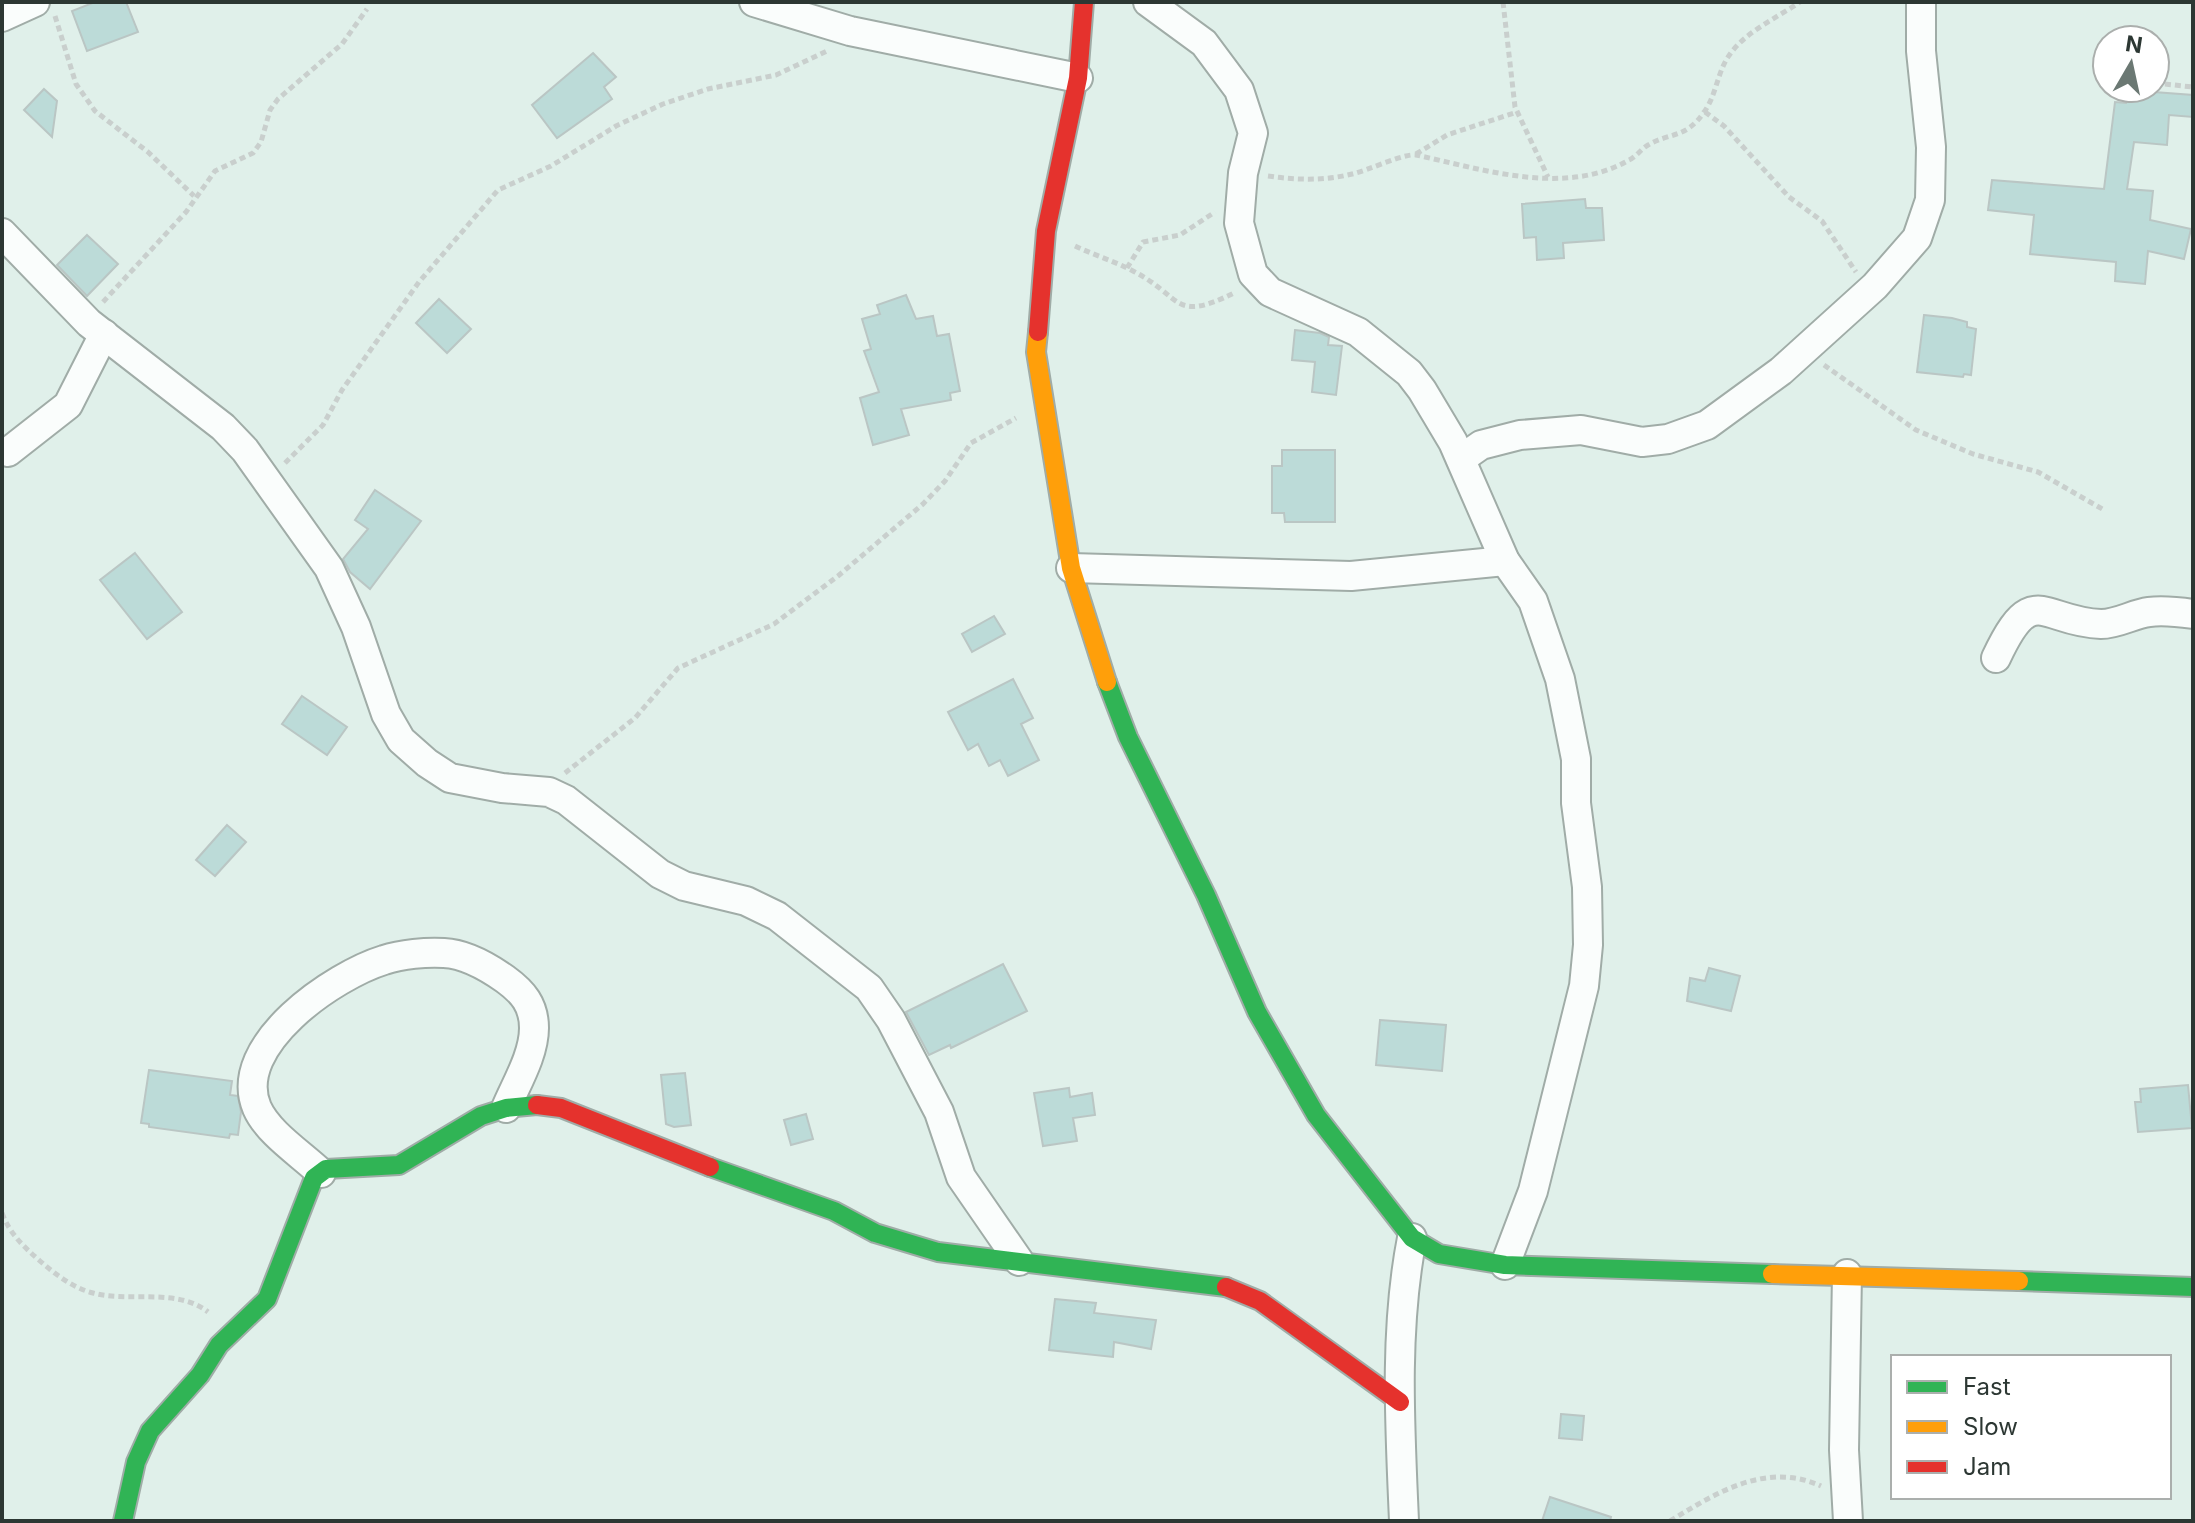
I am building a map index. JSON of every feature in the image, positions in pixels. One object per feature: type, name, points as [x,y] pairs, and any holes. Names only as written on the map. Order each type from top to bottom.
[{"type":"street","points":[[2,17],[35,2]]},
{"type":"street","points":[[754,2],[850,31],[1078,78]]},
{"type":"street","points":[[1084,2],[1078,78],[1046,231],[1036,352],[1071,568],[1090,637],[1128,737],[1206,895],[1257,1012],[1316,1115],[1412,1238],[1439,1254],[1505,1265],[2193,1287]]},
{"type":"street","points":[[1148,2],[1204,43],[1239,90],[1253,133],[1241,184],[1239,223],[1245,257],[1253,274],[1270,292],[1358,332],[1409,373],[1439,414],[1505,561],[1533,601],[1560,679],[1572,728],[1578,836],[1587,887],[1588,945],[1584,986],[1533,1191],[1505,1265]]},
{"type":"street","points":[[1461,459],[1481,445],[1496,440],[1553,431],[1581,430],[1642,442],[1668,439],[1707,425],[1743,401],[1862,298],[1917,238],[1930,200],[1931,147],[1921,51],[1921,2]]},
{"type":"street","points":[[2,233],[97,329],[223,427],[245,450],[329,568],[365,650],[386,714],[401,740],[450,778],[502,788],[549,792],[601,824],[660,874],[684,886],[746,901],[777,916],[869,988],[891,1020],[939,1112],[961,1177],[1019,1261]]},
{"type":"street","points":[[8,452],[68,405],[97,329]]},
{"type":"street","points":[[1071,568],[1351,576],[1505,561]]},
{"type":"street","points":[[1996,658],[2008,632],[2032,612],[2044,610],[2100,624],[2147,612],[2193,614]]},
{"type":"street","points":[[321,1173],[267,1122],[257,1107],[254,1090],[259,1059],[284,1021],[318,993],[383,960],[447,953],[486,965],[519,990],[532,1007],[534,1031],[506,1108]]},
{"type":"street","points":[[123,1521],[136,1462],[150,1431],[200,1375],[219,1345],[267,1299],[306,1196],[321,1173],[326,1169],[399,1165],[481,1116],[532,1104],[561,1108],[716,1170],[834,1211],[875,1233],[938,1252],[1184,1280],[1235,1289],[1260,1301],[1400,1402]]},
{"type":"street","points":[[1404,1521],[1400,1402],[1405,1271],[1412,1238]]},
{"type":"street","points":[[1847,1274],[1844,1450],[1848,1516]]},
{"type":"path","points":[[49,2],[61,30],[76,84],[95,111],[148,152],[194,196]]},
{"type":"path","points":[[1503,2],[1517,112],[1548,177]]},
{"type":"path","points":[[1415,155],[1471,170],[1548,177],[1574,177],[1631,160],[1647,146],[1680,134],[1705,112],[1730,53],[1763,25],[1800,2]]},
{"type":"path","points":[[97,329],[105,300],[186,212],[194,196],[215,171],[253,153],[261,142],[270,110],[278,99],[342,44],[367,9]]},
{"type":"path","points":[[264,477],[297,455],[323,425],[342,390],[419,282],[498,190],[551,166],[616,126],[663,104],[800,66],[823,55],[850,31]]},
{"type":"path","points":[[2171,85],[2193,87]]},
{"type":"path","points":[[1127,268],[1143,242],[1180,235],[1241,184],[1350,175],[1415,155],[1447,135],[1517,112]]},
{"type":"path","points":[[1705,112],[1724,126],[1789,197],[1822,221],[1858,274],[1862,298]]},
{"type":"path","points":[[1046,231],[1127,268],[1174,302],[1194,308],[1206,308],[1263,284]]},
{"type":"path","points":[[1804,350],[1916,430],[1973,454],[2038,472],[2104,510]]},
{"type":"path","points":[[549,792],[569,768],[635,718],[678,668],[774,624],[923,504],[945,481],[971,443],[1010,422],[1042,398]]},
{"type":"path","points":[[2,1213],[8,1231],[23,1246],[76,1287],[95,1294],[152,1296],[200,1306],[218,1326],[219,1345]]},
{"type":"path","points":[[1670,1521],[1734,1485],[1773,1477],[1823,1487],[1848,1516]]},
{"type":"building","points":[[95,2],[126,2],[138,32],[87,51],[72,11]]},
{"type":"building","points":[[593,53],[616,77],[604,87],[612,99],[557,138],[532,105]]},
{"type":"building","points":[[44,89],[57,101],[52,137],[24,110]]},
{"type":"building","points":[[2171,93],[2193,95],[2193,117],[2169,115],[2167,145],[2134,142],[2127,189],[2153,191],[2150,220],[2191,229],[2184,259],[2148,251],[2145,284],[2115,281],[2116,262],[2030,254],[2034,215],[1988,210],[1992,180],[2104,189],[2115,104],[2171,104]]},
{"type":"building","points":[[1585,199],[1586,208],[1602,208],[1604,240],[1563,243],[1564,258],[1537,260],[1536,237],[1524,238],[1522,204]]},
{"type":"building","points":[[87,235],[118,264],[87,296],[57,265]]},
{"type":"building","points":[[906,295],[916,319],[933,316],[937,336],[949,334],[960,391],[950,393],[951,400],[901,409],[909,435],[873,445],[860,398],[879,392],[864,351],[871,349],[862,319],[880,314],[877,305]]},
{"type":"building","points":[[439,299],[471,329],[447,353],[416,323]]},
{"type":"building","points":[[1924,315],[1967,322],[1967,327],[1976,329],[1971,375],[1964,374],[1963,377],[1917,372]]},
{"type":"building","points":[[1295,330],[1320,333],[1329,337],[1328,345],[1342,346],[1336,395],[1312,392],[1315,362],[1292,360]]},
{"type":"building","points":[[1282,450],[1335,450],[1335,522],[1285,522],[1284,513],[1272,513],[1272,466],[1282,466]]},
{"type":"building","points":[[375,490],[421,521],[370,589],[350,572],[343,559],[368,529],[355,520]]},
{"type":"building","points":[[135,553],[182,612],[147,639],[100,580]]},
{"type":"building","points":[[994,616],[1005,634],[972,652],[962,634]]},
{"type":"building","points":[[1013,679],[1033,718],[1021,724],[1039,760],[1008,776],[1000,760],[989,766],[978,744],[968,750],[948,712]]},
{"type":"building","points":[[302,696],[347,727],[327,755],[282,724]]},
{"type":"building","points":[[227,825],[246,842],[215,876],[196,860]]},
{"type":"building","points":[[1003,964],[1027,1011],[951,1048],[950,1045],[929,1055],[906,1012]]},
{"type":"building","points":[[1709,968],[1740,976],[1731,1011],[1687,1001],[1690,978],[1705,981]]},
{"type":"building","points":[[1380,1020],[1446,1025],[1442,1071],[1376,1065]]},
{"type":"building","points":[[149,1070],[232,1081],[230,1095],[238,1096],[241,1112],[238,1135],[230,1134],[229,1138],[149,1127],[149,1124],[141,1123]]},
{"type":"building","points":[[685,1073],[691,1125],[674,1127],[666,1124],[661,1075]]},
{"type":"building","points":[[2188,1085],[2192,1128],[2138,1132],[2135,1102],[2141,1102],[2140,1089]]},
{"type":"building","points":[[1069,1088],[1070,1097],[1092,1093],[1095,1115],[1073,1118],[1077,1141],[1043,1146],[1034,1093]]},
{"type":"building","points":[[806,1114],[813,1139],[791,1145],[784,1120]]},
{"type":"building","points":[[1055,1299],[1096,1303],[1094,1313],[1156,1320],[1151,1349],[1114,1342],[1113,1357],[1049,1350]]},
{"type":"building","points":[[1561,1414],[1584,1416],[1582,1440],[1559,1438]]},
{"type":"building","points":[[1550,1497],[1611,1517],[1610,1521],[1542,1521]]},
{"type":"traffic: fast","points":[[1107,682],[1128,737],[1206,895],[1257,1012],[1316,1115],[1412,1238],[1439,1254],[1505,1265],[1772,1274]]},
{"type":"traffic: fast","points":[[123,1521],[136,1462],[150,1431],[200,1375],[219,1345],[267,1299],[314,1178],[326,1169],[399,1165],[481,1116],[506,1108],[537,1105]]},
{"type":"traffic: fast","points":[[710,1167],[834,1211],[875,1233],[938,1252],[1226,1287]]},
{"type":"traffic: fast","points":[[2019,1281],[2193,1287]]},
{"type":"traffic: slow","points":[[1038,332],[1036,352],[1071,568],[1107,682]]},
{"type":"traffic: slow","points":[[1772,1274],[2019,1281]]},
{"type":"traffic: jam","points":[[1038,332],[1046,231],[1078,78],[1084,2]]},
{"type":"traffic: jam","points":[[537,1105],[561,1108],[710,1167]]},
{"type":"traffic: jam","points":[[1226,1287],[1260,1301],[1400,1402]]}]
